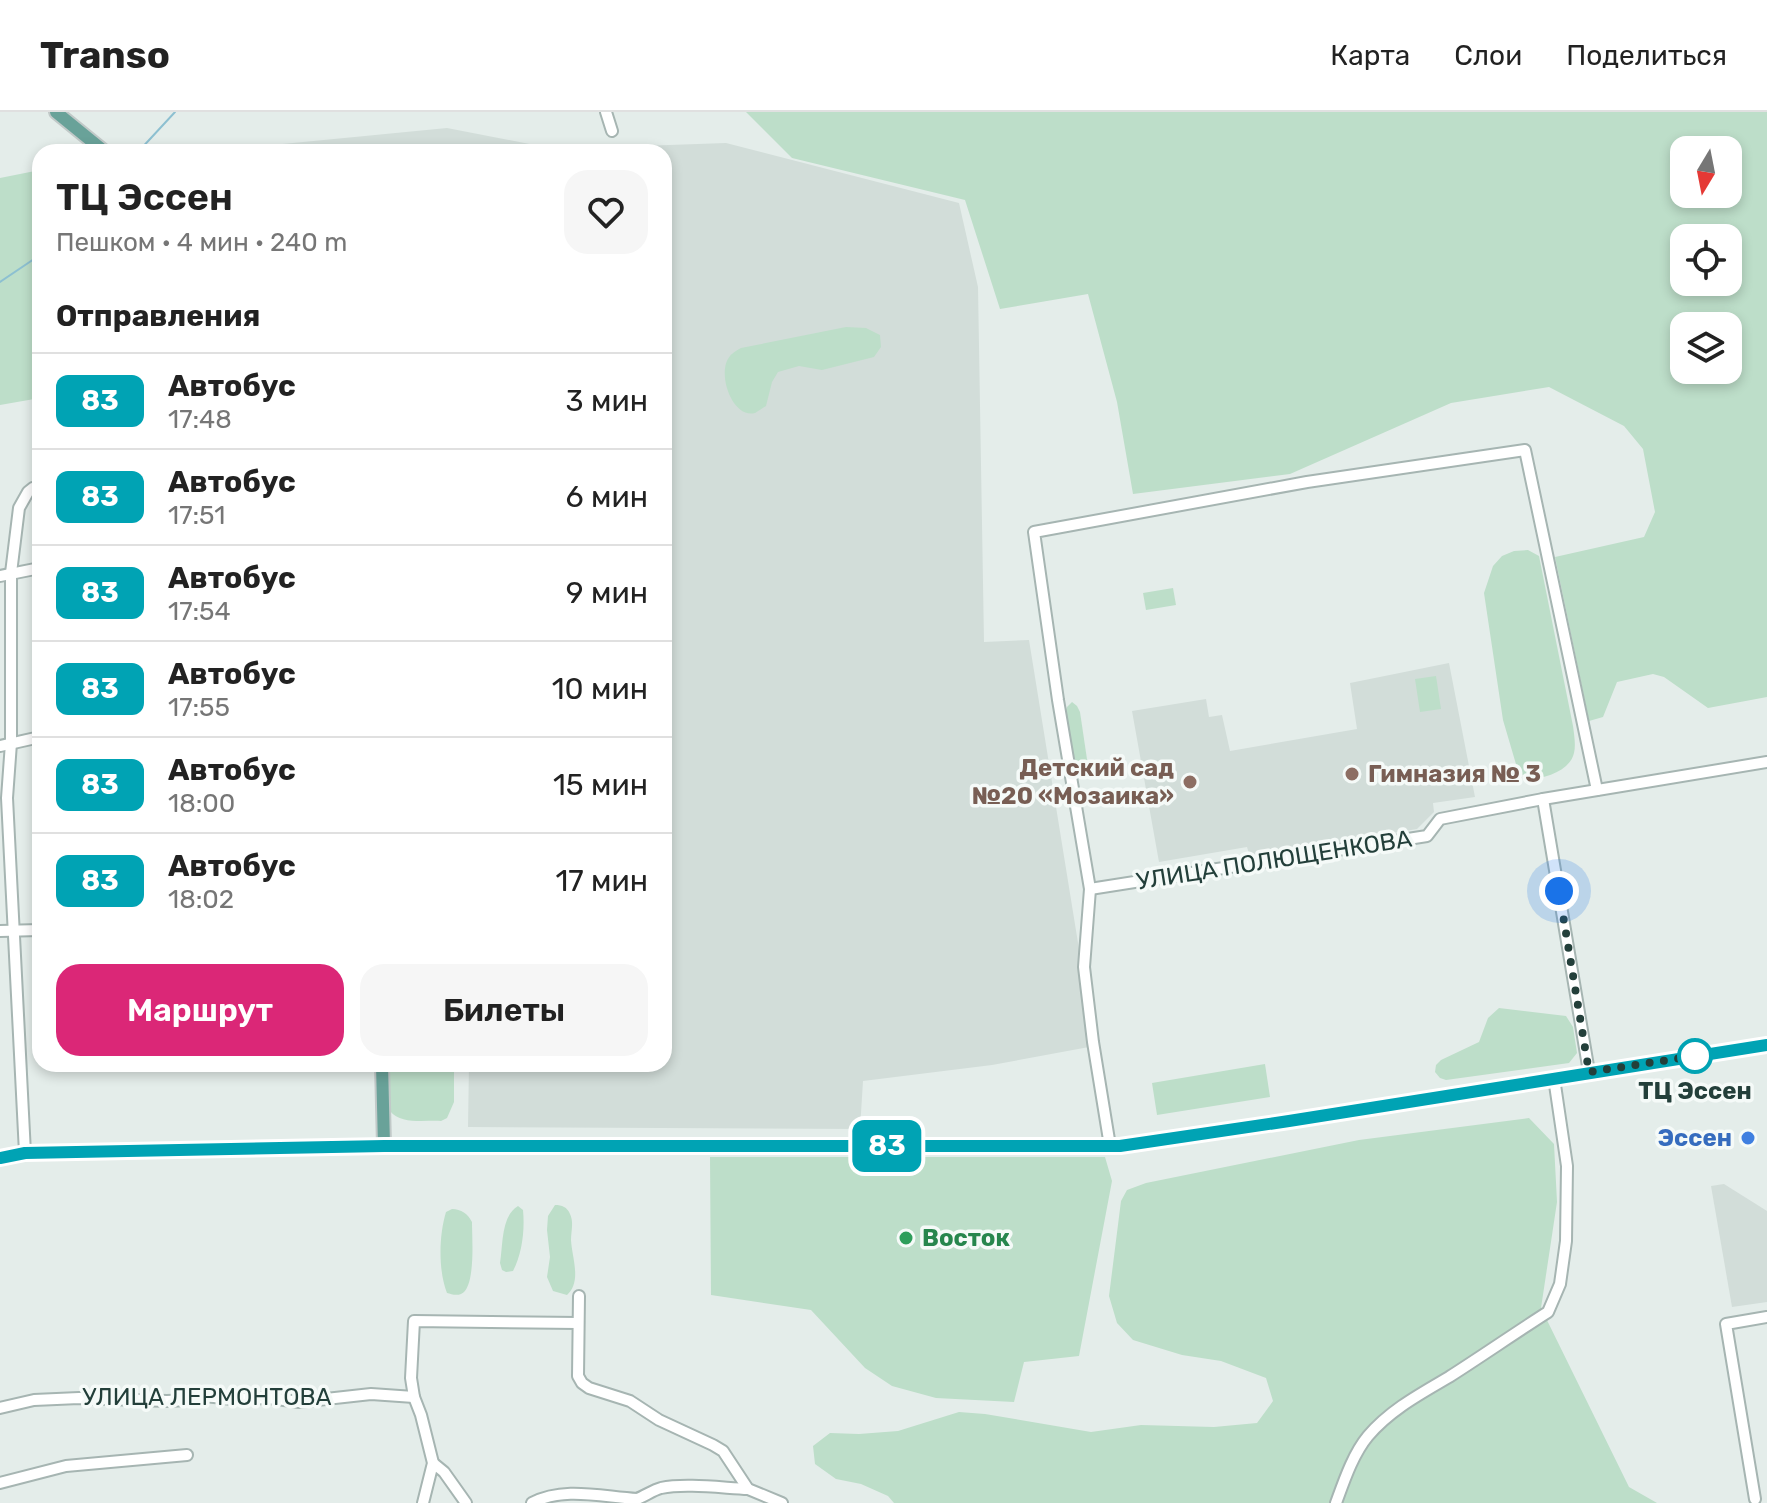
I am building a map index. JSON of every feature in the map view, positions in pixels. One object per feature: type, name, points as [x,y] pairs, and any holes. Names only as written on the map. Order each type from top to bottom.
[{"type":"main road","points":[[56,112],[95,144]]},
{"type":"main road","points":[[0,1158],[25,1153],[384,1146],[1110,1146],[1289,1121],[1767,1045]]},
{"type":"main road","points":[[382,1072],[384,1146]]},
{"type":"street","points":[[606,112],[612,131]]},
{"type":"street","points":[[1110,1146],[1084,967],[1090,889],[1034,532],[1307,482],[1525,450],[1597,790]]},
{"type":"street","points":[[25,1153],[5,744],[5,575],[19,508],[32,489]]},
{"type":"street","points":[[5,575],[32,570]]},
{"type":"street","points":[[5,744],[32,739]]},
{"type":"street","name":"УЛИЦА ПОЛЮЩЕНКОВА","points":[[1090,889],[1427,836],[1440,819],[1767,762]]},
{"type":"street","points":[[1543,799],[1589,1072]]},
{"type":"street","points":[[0,931],[32,930]]},
{"type":"street","points":[[1336,1503],[1359,1450],[1378,1426],[1401,1406],[1548,1312],[1560,1284],[1566,1241],[1567,1166],[1554,1078]]},
{"type":"street","points":[[579,1296],[578,1376],[582,1383],[630,1401],[659,1420],[723,1451],[748,1489]]},
{"type":"street","points":[[1755,1499],[1726,1324],[1767,1317]]},
{"type":"street","points":[[423,1503],[433,1463],[411,1378],[414,1321],[578,1323]]},
{"type":"street","name":"УЛИЦА ЛЕРМОНТОВА","points":[[0,1408],[34,1400],[79,1398],[167,1401],[205,1396],[299,1402],[371,1394],[414,1397]]},
{"type":"street","points":[[0,1483],[66,1466],[187,1455]]},
{"type":"street","points":[[433,1463],[444,1472],[466,1503]]},
{"type":"street","points":[[532,1503],[562,1493],[637,1499],[658,1489],[679,1487],[748,1489],[782,1503]]},
{"type":"shaded area","points":[[447,128],[529,144],[283,144]]},
{"type":"shaded area","points":[[726,143],[959,203],[978,287],[984,642],[1029,640],[1079,949],[1089,1047],[992,1065],[863,1081],[860,1129],[468,1127],[469,1072],[672,1072],[672,145]]},
{"type":"shaded area","name":"Гимназия № 3","points":[[1449,663],[1475,797],[1433,803],[1434,812],[1417,829],[1250,857],[1247,847],[1159,862],[1132,711],[1206,699],[1209,717],[1222,715],[1230,751],[1357,729],[1350,683]]},
{"type":"shaded area","points":[[1724,1184],[1767,1211],[1767,1302],[1732,1307],[1711,1186]]},
{"type":"green space","points":[[746,112],[1767,112],[1767,697],[1708,708],[1664,677],[1653,674],[1617,682],[1603,717],[1589,721],[1555,557],[1644,537],[1655,512],[1643,449],[1624,426],[1549,387],[1451,403],[1290,474],[1133,494],[1117,402],[1088,294],[1000,309],[965,200],[792,158]]},
{"type":"green space","points":[[32,172],[32,399],[0,405],[0,178]]},
{"type":"green space","points":[[846,327],[866,328],[880,335],[881,347],[874,357],[822,370],[799,366],[778,372],[766,406],[755,413],[739,409],[733,402],[725,372],[726,363],[736,351]]},
{"type":"green space","points":[[1528,550],[1539,556],[1575,743],[1568,765],[1549,775],[1529,780],[1518,771],[1503,720],[1484,593],[1493,566],[1502,556]]},
{"type":"green space","points":[[1173,588],[1176,605],[1146,610],[1143,593]]},
{"type":"green space","points":[[1436,676],[1441,709],[1420,712],[1415,679]]},
{"type":"green space","points":[[1072,702],[1080,712],[1088,766],[1088,772],[1082,776],[1077,772],[1065,713]]},
{"type":"green space","points":[[1499,1008],[1566,1016],[1573,1027],[1577,1053],[1569,1063],[1446,1080],[1440,1078],[1435,1072],[1436,1065],[1479,1042],[1488,1018]]},
{"type":"green space","points":[[1265,1064],[1270,1097],[1157,1115],[1152,1083]]},
{"type":"green space","points":[[388,1072],[454,1072],[454,1102],[447,1118],[441,1121],[414,1121],[400,1118],[390,1111]]},
{"type":"green space","points":[[1529,1118],[1554,1144],[1557,1202],[1541,1308],[1629,1487],[1657,1503],[894,1503],[888,1496],[861,1484],[836,1479],[815,1464],[813,1446],[830,1433],[898,1431],[959,1412],[1091,1432],[1141,1425],[1214,1427],[1257,1423],[1273,1401],[1266,1378],[1221,1361],[1182,1355],[1133,1340],[1117,1323],[1109,1296],[1121,1201],[1127,1190],[1146,1183],[1359,1140]]},
{"type":"green space","name":"Восток","points":[[710,1157],[1105,1157],[1112,1181],[1079,1356],[1024,1362],[1014,1402],[936,1398],[892,1386],[865,1368],[811,1310],[711,1295]]},
{"type":"green space","points":[[555,1205],[566,1208],[572,1220],[575,1276],[567,1295],[553,1291],[547,1277],[550,1257],[548,1216]]},
{"type":"green space","points":[[518,1206],[523,1210],[522,1242],[513,1271],[506,1272],[500,1263],[504,1232],[508,1217]]},
{"type":"green space","points":[[452,1209],[464,1212],[472,1222],[471,1273],[466,1290],[457,1295],[447,1293],[441,1263],[444,1221],[446,1212]]},
{"type":"waterway","points":[[145,144],[175,112]]},
{"type":"waterway","points":[[0,282],[32,260]]},
{"type":"bus line","name":"83","points":[[0,1158],[25,1153],[384,1146],[1120,1146],[1767,1045]]},
{"type":"place","name":"Гимназия № 3","points":[[1352,774]]},
{"type":"place","name":"Детский сад №20 «Мозаика»","points":[[1190,782]]},
{"type":"place","name":"ТЦ Эссен","points":[[1695,1056]]},
{"type":"place","name":"Эссен","points":[[1748,1138]]},
{"type":"place","name":"Восток","points":[[906,1238]]},
{"type":"route","points":[[1559,891],[1589,1072],[1695,1056]]}]
